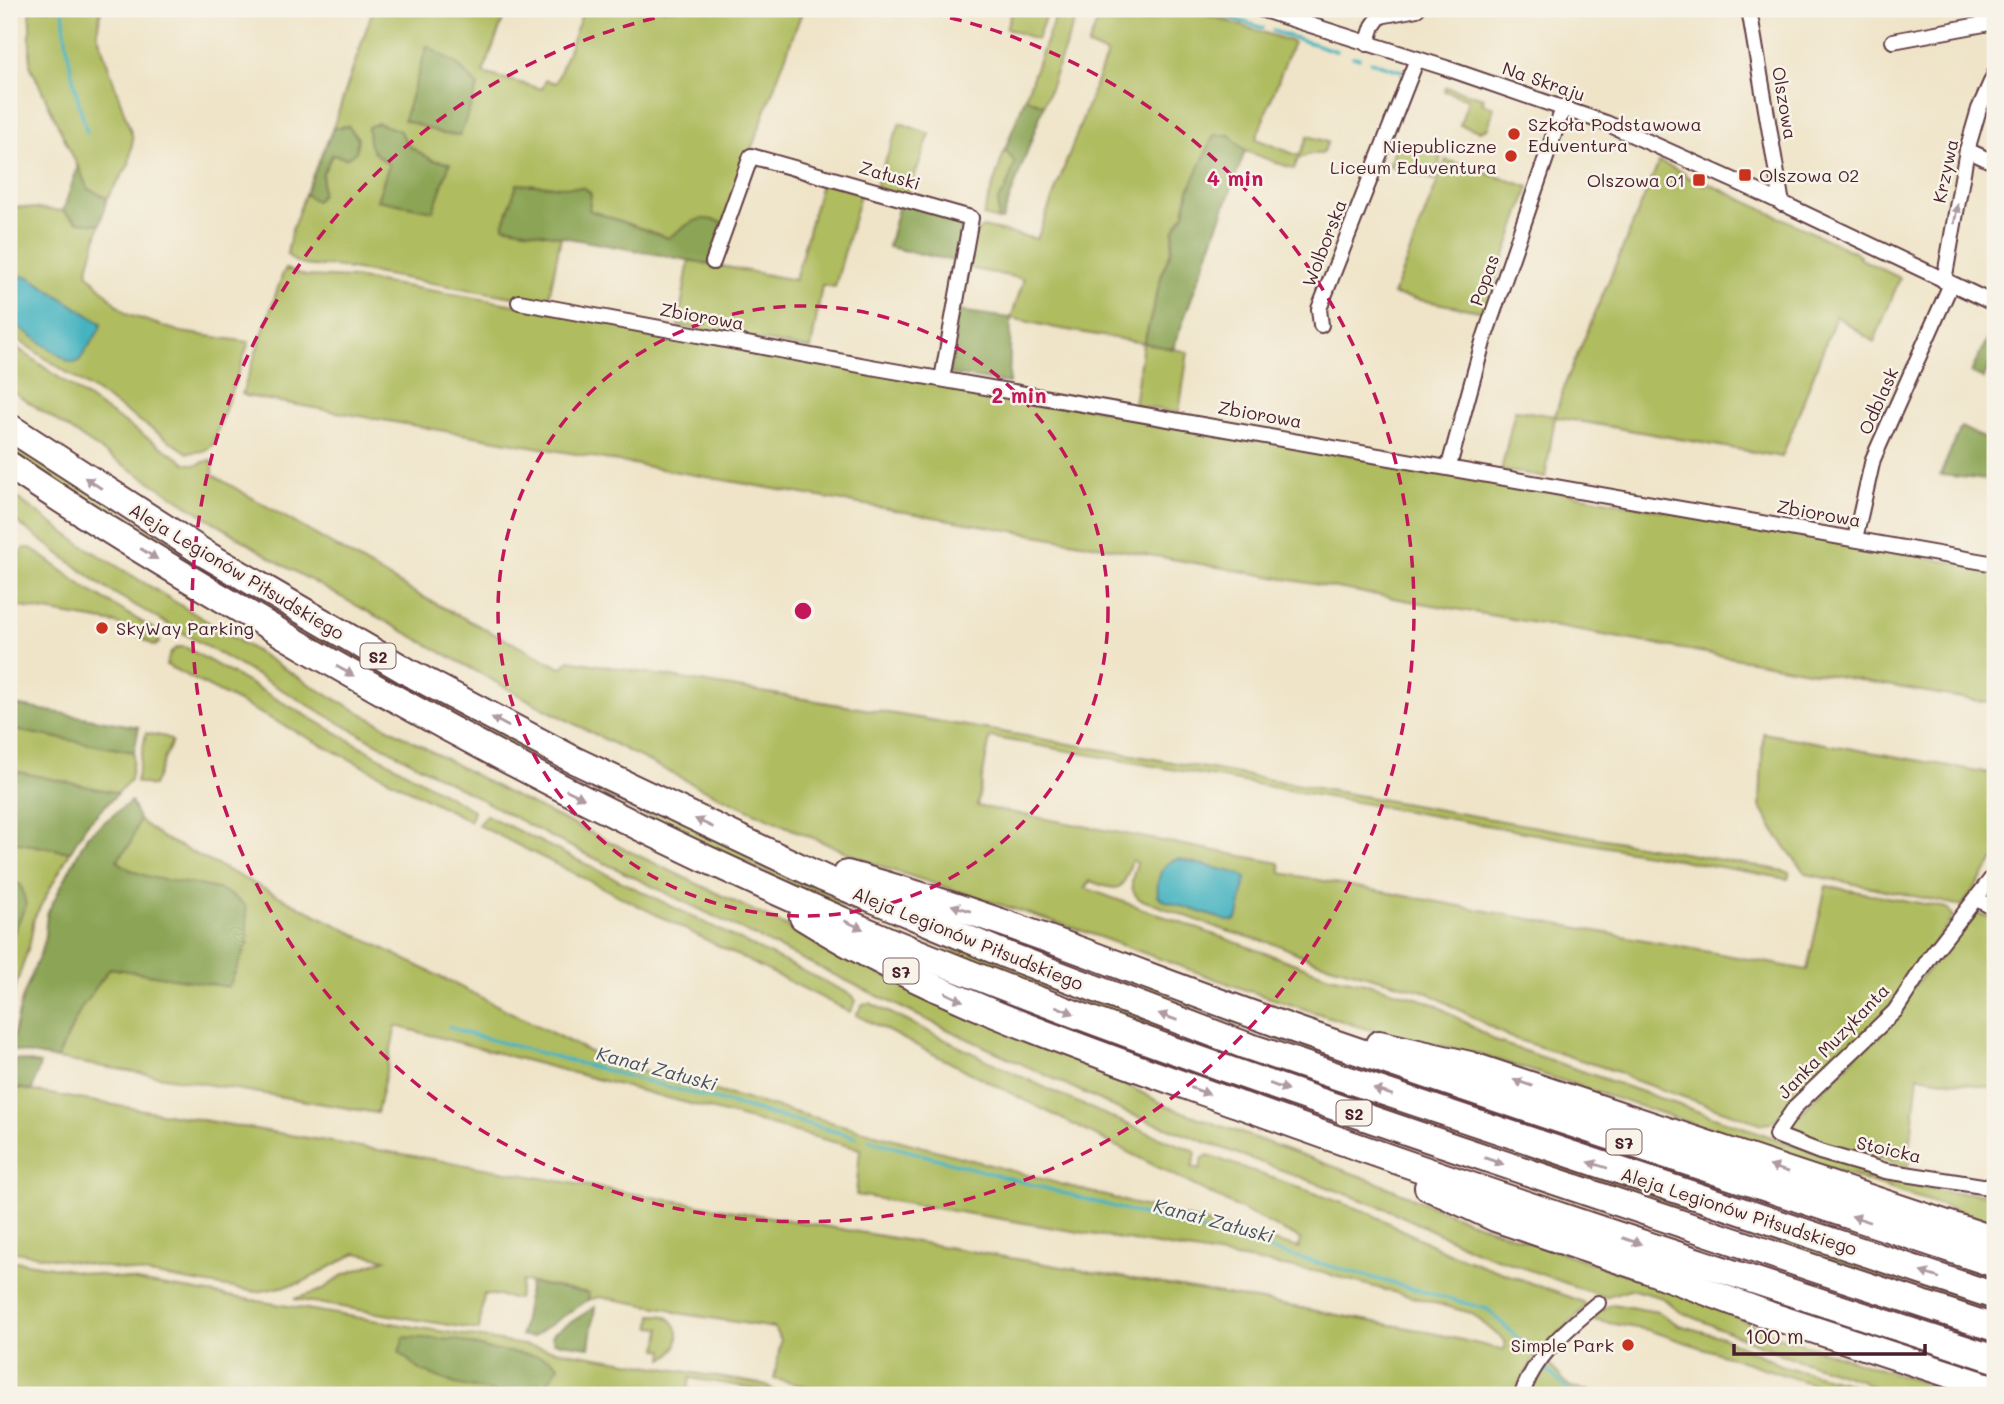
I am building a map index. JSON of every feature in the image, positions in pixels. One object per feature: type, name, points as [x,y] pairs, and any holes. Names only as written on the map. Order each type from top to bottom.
[{"type":"highway","name":"Aleja Legionów Piłsudskiego","points":[[9,427],[207,555],[410,673],[573,760],[823,878],[1004,954],[1247,1045],[1995,1296]]},
{"type":"highway","name":"Aleja Legionów Piłsudskiego","points":[[9,465],[187,578],[323,659],[514,764],[724,867],[892,942],[1099,1023],[1324,1103],[1995,1328]]},
{"type":"highway","name":"S7","points":[[766,851],[918,893],[1464,1089],[1995,1264]]},
{"type":"highway","name":"S7","points":[[724,867],[832,935],[965,1002],[1090,1051],[1336,1140],[1649,1247],[1995,1359]]},
{"type":"highway","points":[[1255,1016],[1470,1065],[1995,1240]]},
{"type":"highway","points":[[1336,1140],[1409,1179],[1495,1218],[1640,1267],[1769,1315],[1995,1389]]},
{"type":"street","name":"Na Skraju","points":[[1260,9],[1606,123],[1995,304]]},
{"type":"street","points":[[1367,44],[1373,26],[1380,16],[1417,9]]},
{"type":"street","name":"Olszowa","points":[[1749,9],[1783,204]]},
{"type":"street","points":[[1893,41],[1995,22]]},
{"type":"street","name":"Wolborska","points":[[1321,325],[1319,309],[1416,59]]},
{"type":"street","name":"Krzywa","points":[[1947,282],[1967,150],[1979,109],[1995,72]]},
{"type":"street","name":"Popas","points":[[1449,466],[1483,342],[1563,108]]},
{"type":"street","points":[[1967,150],[1995,163]]},
{"type":"street","name":"Załuski","points":[[713,262],[751,156],[971,218],[942,379]]},
{"type":"street","name":"Odblask","points":[[1855,539],[1873,459],[1947,282]]},
{"type":"street","name":"Zbiorowa","points":[[519,302],[1995,564]]},
{"type":"street","name":"Janka Muzykanta","points":[[1776,1135],[1796,1106],[1895,1011],[1930,957],[1995,874]]},
{"type":"street","points":[[1977,899],[1995,909]]},
{"type":"street","name":"Stoicka","points":[[1776,1135],[1886,1171],[1995,1188]]},
{"type":"street","points":[[1522,1395],[1527,1378],[1535,1365],[1598,1303]]},
{"type":"green space","points":[[30,9],[101,9],[97,33],[133,138],[129,165],[107,198],[88,189],[30,65]]},
{"type":"green space","points":[[373,9],[507,9],[483,73],[542,89],[546,80],[556,83],[584,9],[803,9],[724,223],[677,232],[669,238],[588,210],[591,194],[531,184],[504,226],[561,236],[548,303],[333,266],[308,266],[291,259],[287,254],[291,233],[305,194],[316,201],[321,196],[323,173],[332,155],[347,158],[348,126],[333,128]],"holes":[[[378,123],[400,131],[409,146],[433,160],[378,200],[389,165]]]},
{"type":"green space","points":[[1013,9],[1048,9],[1037,40],[1006,28]]},
{"type":"green space","points":[[1058,9],[1079,9],[1044,105],[1025,98]]},
{"type":"green space","points":[[1102,9],[1189,9],[1293,42],[1256,139],[1299,156],[1308,136],[1328,142],[1322,154],[1310,154],[1298,159],[1294,169],[1245,151],[1229,135],[1189,190],[1184,214],[1174,229],[1171,252],[1163,270],[1144,343],[1188,352],[1179,413],[1134,405],[1143,343],[1011,318],[1024,279],[963,267],[972,239],[983,227],[1037,239],[1107,54],[1088,46]]},
{"type":"green space","points":[[427,46],[458,65],[478,86],[460,135],[443,134],[404,120]]},
{"type":"green space","points":[[1446,87],[1484,98],[1482,103],[1494,107],[1488,128],[1480,131],[1460,125],[1468,99],[1444,91]]},
{"type":"green space","points":[[1025,98],[1044,105],[1002,220],[998,220],[998,200],[1005,191],[1015,163],[1005,149]]},
{"type":"green space","points":[[378,123],[400,131],[409,146],[432,160],[450,163],[433,211],[377,200],[389,165],[374,153],[370,145],[368,127]]},
{"type":"green space","points":[[900,123],[930,134],[907,196],[875,187]]},
{"type":"green space","points":[[348,126],[358,138],[356,152],[347,158],[332,155],[323,173],[321,196],[316,201],[305,194],[333,128]]},
{"type":"green space","points":[[1214,135],[1229,135],[1245,151],[1173,349],[1144,343],[1163,270],[1171,252],[1174,229],[1184,214],[1189,190]]},
{"type":"green space","points":[[1397,142],[1442,156],[1434,180],[1389,166]]},
{"type":"green space","points":[[1005,149],[1015,163],[1005,191],[998,200],[998,220],[983,216]]},
{"type":"green space","points":[[1446,160],[1529,187],[1485,312],[1393,295]]},
{"type":"green space","points":[[1659,162],[1860,255],[1859,258],[1900,278],[1874,342],[1836,316],[1782,457],[1555,417],[1545,478],[1501,471],[1515,410],[1555,416],[1565,384]]},
{"type":"green space","points":[[78,166],[88,189],[107,198],[100,224],[78,222],[63,211]]},
{"type":"green space","points":[[822,180],[861,191],[835,287],[822,285],[811,349],[678,326],[689,260],[795,280]]},
{"type":"green space","points":[[517,184],[585,188],[591,194],[589,210],[668,238],[700,219],[724,223],[710,264],[503,226]]},
{"type":"green space","points":[[900,201],[964,219],[954,261],[888,247]]},
{"type":"green space","points":[[9,206],[63,211],[78,222],[100,224],[87,273],[126,314],[181,332],[249,342],[212,446],[203,451],[188,453],[9,334]]},
{"type":"green space","points":[[286,269],[306,276],[353,278],[465,296],[1995,570],[1995,704],[246,396],[242,394]]},
{"type":"green space","points":[[958,311],[1011,318],[1009,383],[949,374]]},
{"type":"green space","points":[[1995,324],[1995,361],[1993,360],[1983,379],[1971,372]]},
{"type":"green space","points":[[9,342],[186,463],[196,465],[210,460],[213,464],[213,475],[419,595],[561,668],[569,660],[991,730],[1790,872],[1788,879],[990,737],[977,806],[1280,863],[1281,873],[1807,970],[1826,886],[1947,908],[1953,917],[1881,1019],[1777,1118],[1762,1124],[1628,1078],[1621,1073],[1509,1037],[1427,992],[1312,960],[1281,946],[1227,931],[1139,899],[1132,886],[1137,863],[1132,860],[1126,878],[1119,887],[1090,881],[1085,888],[1329,976],[1371,984],[1423,1000],[1498,1042],[1852,1165],[1866,1175],[1949,1192],[1995,1194],[1995,1223],[1478,1054],[1363,1028],[1246,990],[1080,930],[885,868],[796,831],[699,787],[543,708],[279,563],[9,389]]},
{"type":"green space","points":[[1961,427],[1995,444],[1995,481],[1940,475]]},
{"type":"green space","points":[[9,441],[809,884],[1995,1308],[1995,1316],[1274,1074],[1062,996],[806,891],[599,793],[315,642],[70,491],[9,450]]},
{"type":"green space","points":[[9,492],[79,543],[324,693],[510,794],[923,995],[1085,1063],[1169,1107],[1371,1180],[1466,1220],[1701,1300],[1772,1334],[1960,1395],[1896,1395],[1863,1381],[1781,1354],[1678,1311],[1663,1298],[1630,1289],[1604,1297],[1474,1250],[1389,1210],[1125,1112],[925,1019],[549,836],[343,725],[105,588],[9,516]]},
{"type":"green space","points":[[9,531],[17,539],[12,550],[19,555],[24,548],[31,548],[87,589],[155,630],[159,643],[155,646],[116,623],[9,605]]},
{"type":"green space","points":[[179,647],[185,647],[473,810],[470,821],[166,665],[172,652]]},
{"type":"green space","points":[[9,704],[139,727],[134,752],[9,729]]},
{"type":"green space","points":[[9,729],[134,752],[130,780],[118,793],[9,770]]},
{"type":"green space","points":[[146,733],[172,741],[153,786],[136,782]]},
{"type":"green space","points":[[1763,733],[1995,774],[1995,859],[1962,906],[1806,874],[1778,837],[1760,806]]},
{"type":"green space","points":[[9,770],[118,793],[87,824],[70,852],[9,841]]},
{"type":"green space","points":[[131,801],[139,820],[130,844],[117,860],[139,874],[223,891],[246,906],[248,942],[229,987],[110,968],[81,1008],[57,1059],[10,1050],[22,999],[44,944],[47,914],[87,836]]},
{"type":"green space","points":[[486,815],[852,995],[856,1001],[850,1012],[478,825]]},
{"type":"green space","points":[[139,820],[163,838],[612,1063],[1299,1248],[1300,1239],[856,1015],[863,1004],[870,1003],[1070,1099],[1193,1150],[1196,1153],[1192,1167],[1200,1169],[1202,1159],[1208,1155],[1367,1212],[1446,1252],[1583,1302],[1586,1306],[1531,1364],[1513,1395],[842,1395],[774,1379],[781,1340],[774,1328],[677,1313],[669,1309],[600,1297],[588,1300],[589,1293],[522,1281],[518,1299],[484,1294],[479,1330],[294,1299],[322,1290],[343,1275],[386,1259],[356,1253],[301,1283],[257,1292],[9,1251],[9,1087],[1268,1302],[1424,1331],[1504,1350],[1505,1341],[1471,1313],[1319,1272],[856,1195],[860,1149],[396,1026],[377,1113],[57,1059],[81,1008],[110,968],[229,987],[224,891],[153,878],[117,861],[130,844]]},
{"type":"green space","points":[[9,841],[70,852],[34,918],[30,943],[9,1006],[9,939],[12,939],[21,886],[9,881]]},
{"type":"green space","points":[[9,881],[21,885],[26,905],[11,939],[9,939]]},
{"type":"green space","points":[[1975,914],[1995,918],[1995,1088],[1918,1076],[1908,1167],[1875,1156],[1859,1160],[1799,1140],[1793,1127],[1794,1120],[1847,1065]]},
{"type":"green space","points":[[954,917],[1995,1273],[1995,1280],[1341,1062],[1082,968]]},
{"type":"green space","points":[[9,1058],[40,1064],[32,1090],[9,1087]]},
{"type":"green space","points":[[9,1260],[767,1385],[776,1392],[690,1378],[687,1395],[9,1395]]},
{"type":"green space","points":[[530,1283],[589,1293],[588,1300],[532,1337],[521,1336]]},
{"type":"green space","points":[[1612,1304],[1658,1312],[1679,1325],[1722,1337],[1783,1366],[1881,1395],[1845,1395],[1648,1330],[1587,1319]]},
{"type":"green space","points":[[595,1307],[589,1347],[554,1342],[554,1333]]},
{"type":"green space","points":[[652,1315],[670,1320],[677,1331],[674,1350],[663,1359],[664,1350],[658,1349],[661,1328],[651,1327]]},
{"type":"green space","points":[[404,1337],[457,1340],[488,1349],[539,1356],[550,1359],[559,1366],[543,1389],[499,1393],[455,1384],[420,1370],[399,1352]]},
{"type":"green space","points":[[1546,1361],[1571,1388],[1616,1395],[1529,1395]]},
{"type":"water","points":[[20,276],[29,277],[101,323],[100,329],[79,361],[68,361],[9,320],[9,292]]},
{"type":"water","points":[[1178,859],[1241,874],[1246,878],[1238,917],[1234,921],[1163,900],[1158,896],[1161,873],[1167,864]]},
{"type":"waterway","points":[[63,9],[66,41],[87,133]]},
{"type":"waterway","points":[[1202,9],[1263,28]]},
{"type":"waterway","points":[[1273,31],[1336,51]]},
{"type":"waterway","points":[[1353,57],[1359,58]]},
{"type":"waterway","points":[[1371,62],[1402,71]]},
{"type":"waterway","name":"Kanał Załuski","points":[[449,1026],[462,1032],[856,1137]]},
{"type":"waterway","name":"Kanał Załuski","points":[[869,1140],[1487,1309],[1536,1355]]},
{"type":"waterway","name":"Kanał Załuski","points":[[1542,1365],[1573,1395]]},
{"type":"place","name":"Szkoła Podstawowa Eduventura","points":[[1514,134]]},
{"type":"place","name":"Niepubliczne Liceum Eduventura","points":[[1511,156]]},
{"type":"place","name":"Olszowa 02","points":[[1745,175]]},
{"type":"place","name":"Olszowa 01","points":[[1699,180]]},
{"type":"place","name":"SkyWay Parking","points":[[102,628]]},
{"type":"place","name":"Simple Park","points":[[1628,1345]]}]
